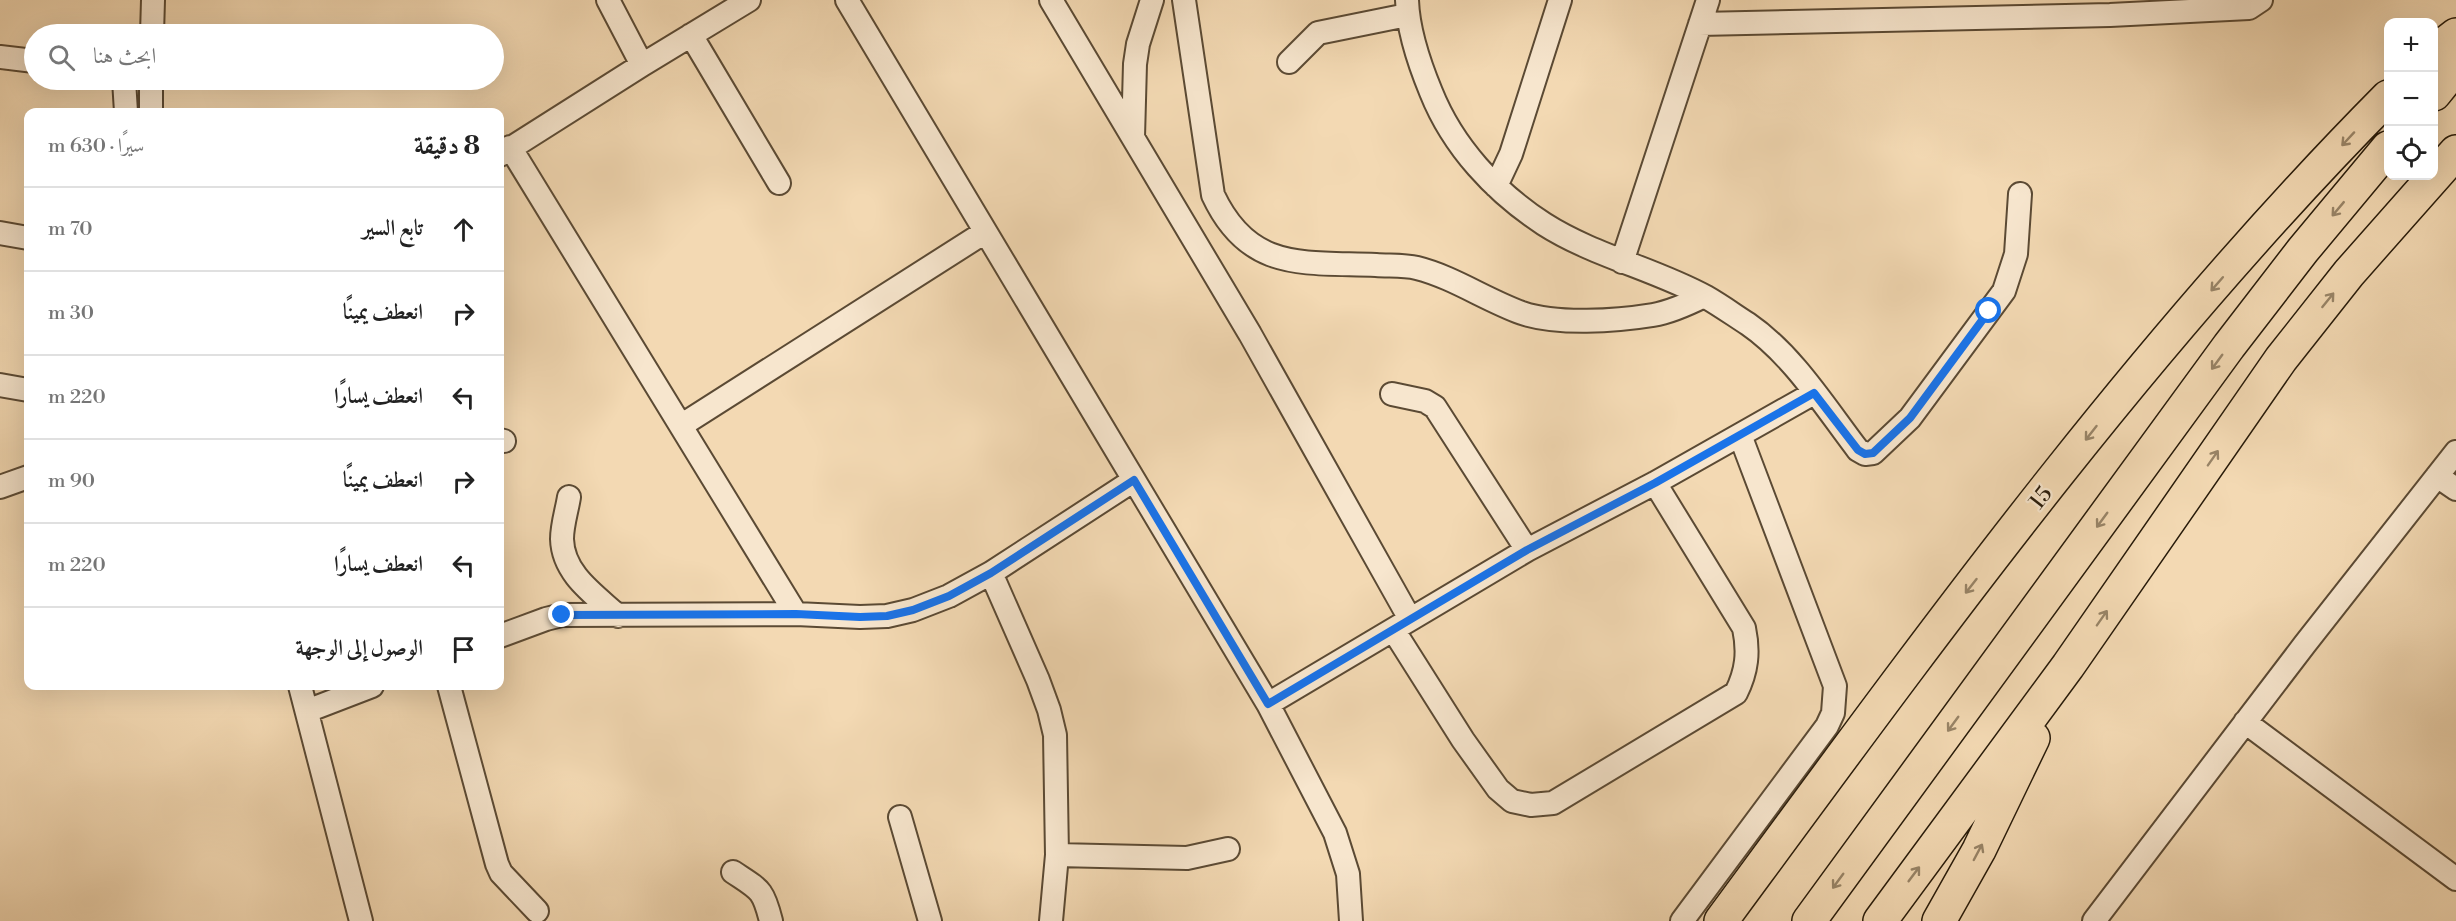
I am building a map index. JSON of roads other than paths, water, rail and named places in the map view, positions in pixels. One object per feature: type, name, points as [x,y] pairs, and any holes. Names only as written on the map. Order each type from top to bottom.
[{"type":"highway","points":[[2438,48],[2456,35]]},
{"type":"highway","points":[[2438,88],[2456,67]]},
{"type":"highway","name":"15","points":[[1721,921],[1928,640],[2143,367],[2283,208],[2384,101]]},
{"type":"highway","points":[[1880,921],[2068,666],[2281,359],[2349,273],[2423,186],[2456,152]]},
{"type":"highway","points":[[1809,921],[2229,346],[2303,250],[2384,153]]},
{"type":"highway","points":[[1939,921],[1979,850],[2068,666]]},
{"type":"street","points":[[152,24],[153,0]]},
{"type":"street","points":[[608,0],[642,65]]},
{"type":"street","points":[[749,0],[505,151],[682,425],[796,614]]},
{"type":"street","points":[[847,0],[1268,704],[1335,833],[1347,874],[1351,921]]},
{"type":"street","points":[[1051,0],[1250,334],[1463,740],[1498,789],[1512,801],[1531,805],[1553,803],[1736,693],[1743,679],[1747,662],[1747,644],[1743,628],[1655,483]]},
{"type":"street","points":[[1133,137],[1135,64],[1138,44],[1152,0]]},
{"type":"street","points":[[1184,0],[1213,195],[1221,212],[1252,246],[1272,257],[1306,262],[1415,268],[1434,274],[1522,313],[1548,319],[1581,321],[1653,315],[1704,296]]},
{"type":"street","points":[[1496,186],[1511,154],[1560,0]]},
{"type":"street","points":[[1623,261],[1708,0]]},
{"type":"street","points":[[1700,24],[2109,7],[2249,8],[2262,0]]},
{"type":"street","points":[[1289,62],[1318,33],[1407,7],[1423,72],[1438,110],[1461,149],[1496,186],[1544,224],[1587,247],[1704,296],[1750,326],[1781,352],[1858,450],[1865,454],[1880,449],[1910,418],[2004,291],[2016,254],[2020,194]]},
{"type":"street","points":[[691,35],[779,183]]},
{"type":"street","points":[[0,57],[24,60]]},
{"type":"street","points":[[125,90],[126,108]]},
{"type":"street","points":[[151,90],[151,108]]},
{"type":"street","points":[[682,425],[985,232]]},
{"type":"street","points":[[0,233],[24,237]]},
{"type":"street","points":[[0,385],[24,389]]},
{"type":"street","points":[[1268,704],[1527,550],[1655,483],[1814,393]]},
{"type":"street","points":[[1392,394],[1425,401],[1435,407],[1527,550]]},
{"type":"street","points":[[1682,921],[1827,726],[1836,700],[1835,686],[1740,435]]},
{"type":"street","points":[[2094,921],[2245,722],[2456,452]]},
{"type":"street","points":[[2437,476],[2456,489]]},
{"type":"street","points":[[0,487],[24,478]]},
{"type":"street","points":[[504,635],[562,615],[796,614],[860,617],[904,612],[949,596],[991,573],[1134,480]]},
{"type":"street","points":[[569,497],[562,538],[566,563],[580,582],[618,616]]},
{"type":"street","points":[[991,573],[1049,710],[1054,735],[1057,855],[1051,921]]},
{"type":"street","points":[[301,690],[361,921]]},
{"type":"street","points":[[307,711],[362,690]]},
{"type":"street","points":[[450,690],[497,864],[501,873],[537,911]]},
{"type":"street","points":[[2245,722],[2456,879]]},
{"type":"street","points":[[900,817],[930,921]]},
{"type":"street","points":[[1057,855],[1187,858],[1228,849]]},
{"type":"street","points":[[733,872],[760,889],[771,921]]}]
